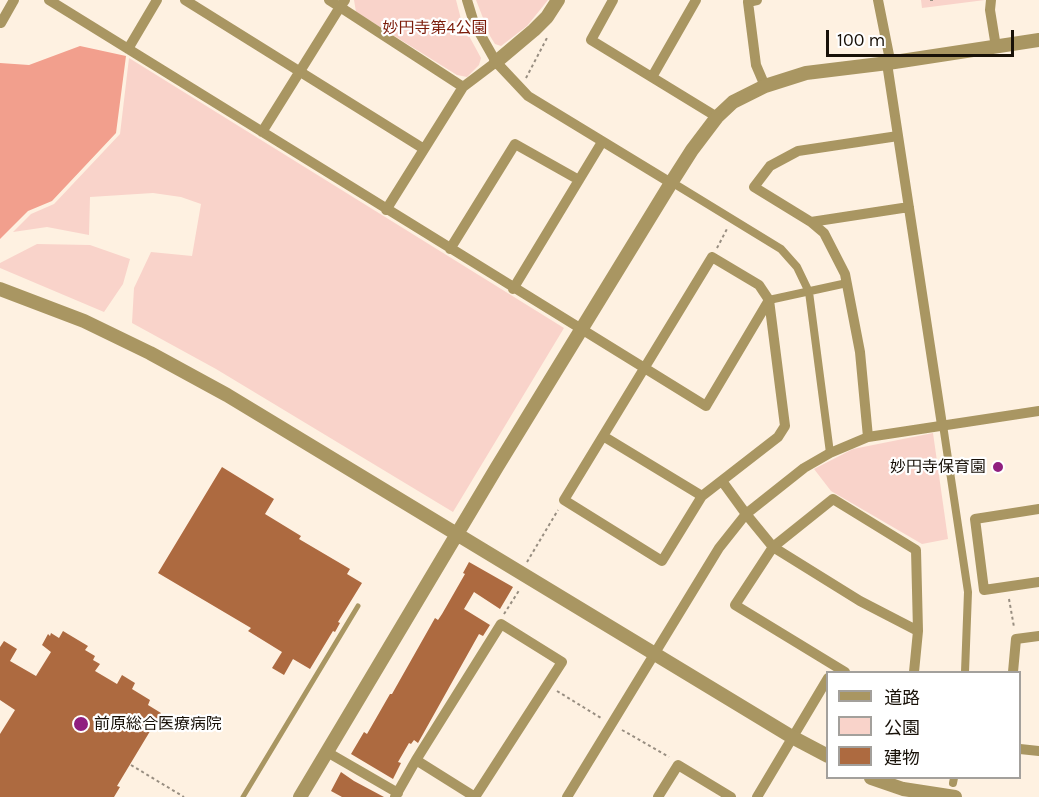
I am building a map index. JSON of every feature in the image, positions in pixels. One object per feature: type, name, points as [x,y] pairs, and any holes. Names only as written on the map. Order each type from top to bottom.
[{"type":"street","points":[[1,23],[14,0]]},
{"type":"street","points":[[49,0],[513,289],[706,406],[769,300],[847,283]]},
{"type":"street","points":[[128,49],[157,0]]},
{"type":"street","points":[[185,0],[424,149]]},
{"type":"street","points":[[329,0],[343,3],[463,87]]},
{"type":"street","points":[[467,0],[474,23],[496,62],[528,96],[781,249],[797,267],[809,292],[830,453]]},
{"type":"street","points":[[386,210],[463,87],[534,30],[558,0]]},
{"type":"street","points":[[613,0],[591,40],[717,117]]},
{"type":"street","points":[[652,77],[696,0]]},
{"type":"street","points":[[750,0],[756,65],[765,86]]},
{"type":"street","points":[[878,0],[883,16],[898,136],[968,592],[965,671]]},
{"type":"street","points":[[991,0],[990,10],[996,47]]},
{"type":"street","points":[[262,132],[343,3]]},
{"type":"street","points":[[300,797],[581,331],[674,184],[692,150],[717,117],[733,102],[765,86],[806,73],[1039,40]]},
{"type":"street","points":[[868,437],[860,352],[845,274],[824,233],[811,222],[754,187],[770,166],[798,152],[898,136]]},
{"type":"street","points":[[513,289],[602,142]]},
{"type":"street","points":[[450,249],[515,144],[579,180]]},
{"type":"street","points":[[811,222],[909,207]]},
{"type":"street","points":[[712,257],[759,285],[769,300],[785,426],[778,437],[702,496],[662,561],[564,500],[712,257]]},
{"type":"street","points":[[0,289],[84,321],[150,353],[227,395],[792,737],[826,755]]},
{"type":"street","points":[[567,797],[719,548],[746,514],[804,468],[830,453],[868,437],[1039,411]]},
{"type":"street","points":[[603,436],[702,496]]},
{"type":"street","points":[[722,481],[773,547],[860,601],[918,631]]},
{"type":"street","points":[[832,669],[735,605],[773,547],[832,499],[916,550],[918,631],[914,671]]},
{"type":"street","points":[[1039,509],[975,519],[984,590],[1039,582]]},
{"type":"street","points":[[327,752],[397,795],[416,760],[501,624],[562,662],[475,797],[416,760]]},
{"type":"street","points":[[1013,671],[1016,639],[1039,636]]},
{"type":"street","points":[[757,797],[826,681]]},
{"type":"street","points":[[1021,749],[1039,751]]},
{"type":"street","points":[[658,797],[678,765],[731,797]]},
{"type":"street","points":[[876,779],[903,789],[953,790]]},
{"type":"lane","points":[[243,797],[358,606]]},
{"type":"path","points":[[930,0],[936,0]]},
{"type":"path","points":[[525,81],[549,34]]},
{"type":"path","points":[[712,257],[732,219]]},
{"type":"path","points":[[527,562],[564,500]]},
{"type":"path","points":[[501,624],[503,616],[521,586]]},
{"type":"path","points":[[1010,599],[1016,639]]},
{"type":"path","points":[[547,685],[678,765]]},
{"type":"path","points":[[131,765],[184,797]]},
{"type":"green space","name":"妙円寺第4公園","points":[[354,0],[456,0],[462,23],[481,58],[479,65],[467,77],[457,75],[356,12]]},
{"type":"green space","points":[[476,0],[548,0],[527,26],[501,46],[495,44],[490,36]]},
{"type":"green space","points":[[921,0],[985,0],[922,8]]},
{"type":"green space","points":[[129,58],[564,328],[453,512],[216,369],[132,323],[134,288],[151,252],[192,256],[201,204],[181,197],[153,193],[90,197],[89,235],[47,227],[13,232],[31,214],[54,204],[120,134]]},
{"type":"green space","points":[[37,244],[90,245],[130,259],[123,284],[104,312],[0,268],[0,263]]},
{"type":"green space","points":[[933,433],[948,539],[922,544],[831,491],[814,469],[853,449]]},
{"type":"shaded area","points":[[80,46],[126,56],[116,133],[52,201],[28,211],[0,239],[0,63],[29,65]]},
{"type":"building","points":[[222,467],[274,499],[265,514],[301,536],[299,539],[350,569],[347,574],[362,583],[338,622],[340,623],[335,632],[333,631],[310,669],[293,659],[284,675],[272,668],[282,652],[248,631],[251,628],[158,573]]},
{"type":"building","points":[[469,562],[513,587],[500,609],[474,592],[464,609],[490,625],[483,636],[479,634],[418,743],[414,740],[411,744],[409,743],[398,762],[401,763],[393,779],[351,754],[364,732],[367,734],[392,694],[435,618],[438,620],[442,614],[465,574],[463,573]]},
{"type":"building","name":"前原総合医療病院","points":[[63,631],[88,646],[85,650],[95,656],[93,660],[100,664],[95,671],[117,684],[122,675],[135,683],[132,689],[150,700],[148,705],[161,713],[117,786],[120,787],[114,797],[0,797],[0,734],[15,710],[0,700],[0,647],[4,641],[17,649],[10,661],[36,676],[51,652],[42,645],[48,634],[50,636],[51,633],[59,638]]},
{"type":"building","points":[[341,772],[384,797],[342,797],[331,791]]},
{"type":"place","name":"妙円寺保育園","points":[[998,467]]},
{"type":"place","name":"前原総合医療病院","points":[[81,724]]}]
